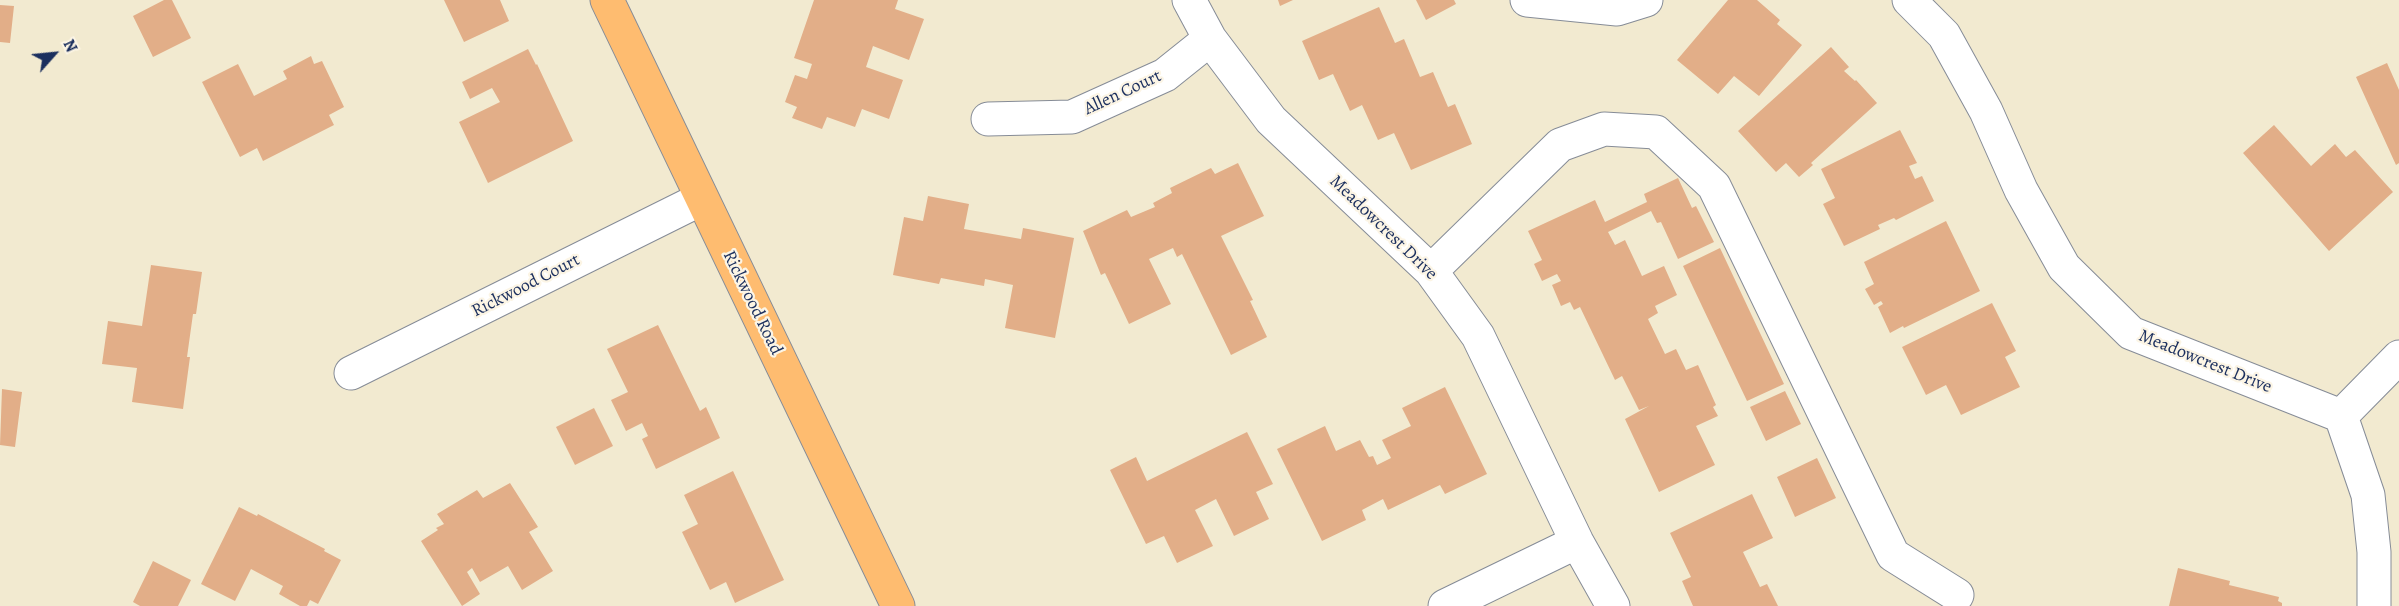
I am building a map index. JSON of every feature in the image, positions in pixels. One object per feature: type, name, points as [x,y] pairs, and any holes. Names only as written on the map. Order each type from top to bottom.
[{"type":"main road","name":"Rickwood Road","points":[[607,0],[898,606]]},
{"type":"street","name":"Meadowcrest Drive","points":[[1189,0],[1210,39],[1271,120],[1431,271],[1478,336],[1577,542],[1613,606]]},
{"type":"street","points":[[1527,0],[1617,9],[1646,0]]},
{"type":"street","name":"Meadowcrest Drive","points":[[1909,0],[1944,35],[1986,111],[2021,190],[2064,267],[2131,333],[2341,416]]},
{"type":"street","name":"Allen Court","points":[[988,119],[1072,117],[1165,75],[1210,39]]},
{"type":"street","points":[[1431,271],[1560,145],[1604,129],[1656,132],[1714,186],[1893,555],[1957,595]]},
{"type":"street","name":"Rickwood Court","points":[[351,373],[701,198]]},
{"type":"street","points":[[2374,606],[2374,552],[2368,495],[2341,416],[2399,357]]},
{"type":"street","points":[[1445,606],[1577,542]]},
{"type":"building","points":[[164,0],[172,0],[191,38],[153,57],[133,16]]},
{"type":"building","points":[[444,0],[500,0],[509,21],[464,42]]},
{"type":"building","points":[[814,0],[898,0],[895,9],[924,19],[909,60],[873,46],[866,67],[903,80],[889,119],[862,109],[855,127],[827,117],[822,129],[792,118],[797,107],[785,102],[795,75],[807,79],[812,64],[794,58]]},
{"type":"building","points":[[1278,0],[1293,0],[1280,6]]},
{"type":"building","points":[[1416,0],[1454,0],[1456,4],[1426,20]]},
{"type":"building","points":[[1728,0],[1757,0],[1780,20],[1777,24],[1802,45],[1759,96],[1734,76],[1718,94],[1677,60]]},
{"type":"building","points":[[0,5],[14,6],[10,43],[0,42]]},
{"type":"building","points":[[1379,7],[1395,43],[1404,39],[1420,77],[1433,72],[1448,107],[1455,104],[1472,144],[1411,170],[1394,133],[1378,140],[1362,105],[1350,111],[1333,74],[1319,80],[1302,41]]},
{"type":"building","points":[[1831,47],[1849,67],[1844,71],[1856,80],[1877,103],[1811,163],[1813,165],[1799,177],[1786,163],[1776,172],[1738,131]]},
{"type":"building","points":[[528,49],[573,141],[488,183],[459,122],[500,102],[492,88],[470,99],[462,82]]},
{"type":"building","points":[[311,56],[314,64],[322,61],[344,107],[329,115],[334,125],[263,161],[257,148],[240,157],[202,82],[238,64],[254,96],[287,79],[283,71]]},
{"type":"building","points":[[2387,63],[2399,90],[2399,163],[2396,165],[2356,77]]},
{"type":"building","points":[[2274,125],[2311,166],[2335,144],[2346,157],[2355,150],[2393,192],[2329,251],[2243,153]]},
{"type":"building","points":[[1900,130],[1917,163],[1909,166],[1915,179],[1922,176],[1934,201],[1896,220],[1894,218],[1878,225],[1880,229],[1844,246],[1823,204],[1835,198],[1821,169]]},
{"type":"building","points":[[1238,163],[1264,216],[1221,236],[1253,300],[1250,301],[1267,337],[1231,355],[1182,254],[1177,257],[1173,248],[1149,259],[1171,304],[1129,324],[1105,273],[1101,275],[1083,231],[1127,210],[1131,217],[1155,207],[1153,203],[1172,193],[1170,188],[1211,168],[1215,174]]},
{"type":"building","points":[[1678,178],[1692,208],[1696,206],[1714,242],[1678,259],[1661,222],[1657,223],[1651,211],[1608,232],[1615,245],[1625,240],[1642,276],[1664,266],[1677,295],[1655,306],[1658,313],[1648,319],[1665,354],[1676,349],[1686,370],[1698,365],[1716,405],[1713,407],[1718,416],[1696,426],[1715,465],[1659,492],[1625,419],[1649,406],[1639,410],[1622,376],[1615,380],[1580,307],[1574,310],[1570,302],[1561,306],[1552,285],[1561,281],[1557,274],[1542,281],[1534,264],[1542,260],[1528,231],[1595,200],[1605,222],[1647,202],[1644,194]]},
{"type":"building","points":[[928,196],[969,204],[964,229],[1021,239],[1023,228],[1074,238],[1055,338],[1005,328],[1013,285],[985,279],[984,286],[941,278],[939,284],[893,275],[904,217],[923,221]]},
{"type":"building","points":[[1946,221],[1980,291],[1890,333],[1878,307],[1883,304],[1881,301],[1874,305],[1865,289],[1874,284],[1864,262]]},
{"type":"building","points":[[1720,248],[1784,384],[1747,401],[1683,266]]},
{"type":"building","points":[[151,265],[202,272],[187,357],[190,357],[183,409],[132,402],[137,368],[102,364],[108,321],[142,326]]},
{"type":"building","points":[[1992,303],[2016,351],[2005,357],[2020,387],[1961,415],[1946,385],[1926,395],[1902,347]]},
{"type":"building","points":[[658,325],[700,411],[706,407],[720,438],[656,469],[642,439],[648,436],[642,423],[626,431],[611,400],[628,392],[607,349]]},
{"type":"building","points":[[1445,387],[1487,474],[1445,494],[1440,485],[1388,510],[1383,499],[1362,510],[1366,520],[1322,541],[1277,449],[1325,426],[1336,451],[1360,440],[1369,457],[1373,456],[1377,465],[1391,458],[1382,440],[1411,426],[1402,408]]},
{"type":"building","points":[[2,389],[22,392],[15,447],[0,445]]},
{"type":"building","points":[[1785,391],[1801,424],[1766,441],[1750,407]]},
{"type":"building","points":[[594,408],[613,446],[575,465],[556,427]]},
{"type":"building","points":[[1247,432],[1273,484],[1256,492],[1269,519],[1234,536],[1216,499],[1195,510],[1213,546],[1177,563],[1164,536],[1146,544],[1110,470],[1136,457],[1147,481]]},
{"type":"building","points":[[1817,458],[1836,498],[1795,517],[1777,477]]},
{"type":"building","points":[[733,471],[784,580],[735,603],[726,582],[710,590],[682,532],[698,524],[684,495]]},
{"type":"building","points":[[510,483],[538,527],[529,532],[553,571],[522,590],[508,566],[480,582],[472,568],[467,572],[480,594],[462,606],[421,541],[444,524],[437,514],[477,490],[483,498]]},
{"type":"building","points":[[1752,494],[1773,538],[1743,552],[1760,587],[1767,584],[1778,606],[1693,606],[1682,581],[1691,577],[1670,533]]},
{"type":"building","points":[[239,507],[257,516],[258,514],[325,549],[324,551],[341,560],[318,604],[310,600],[307,606],[300,606],[279,594],[283,586],[251,569],[235,601],[201,584]]},
{"type":"building","points":[[153,561],[191,580],[178,606],[140,606],[133,602]]},
{"type":"building","points":[[2178,568],[2230,581],[2229,585],[2279,597],[2278,601],[2282,603],[2282,606],[2169,606]]}]
